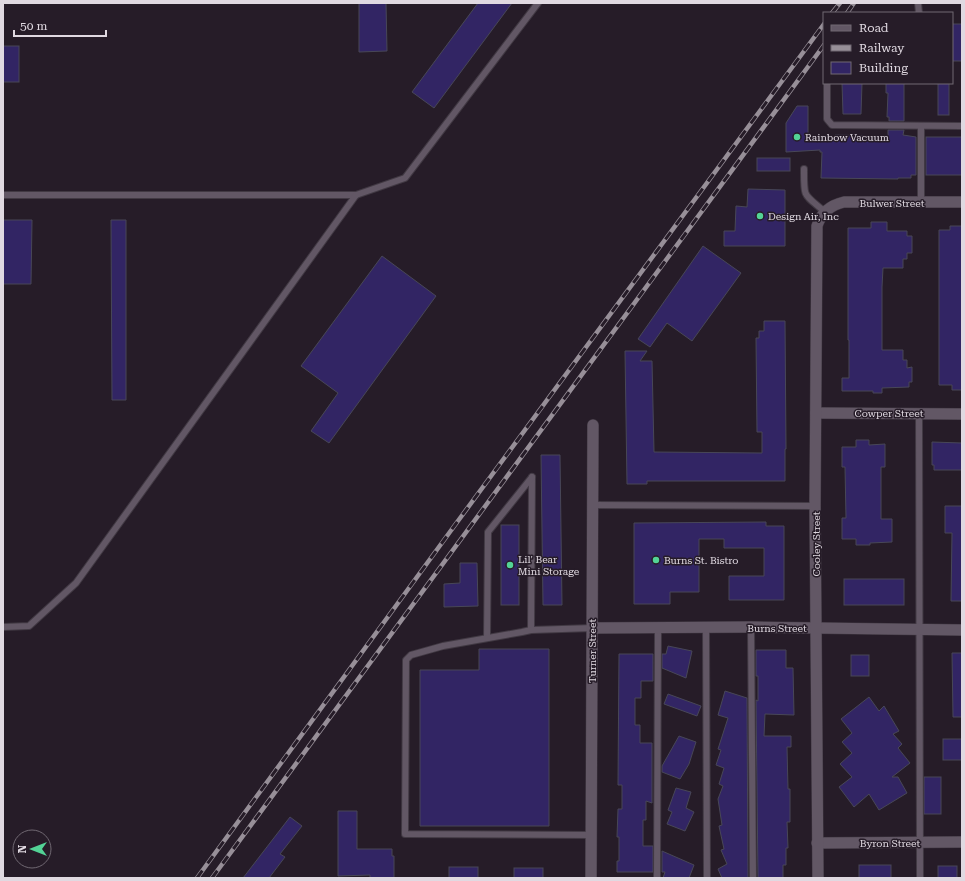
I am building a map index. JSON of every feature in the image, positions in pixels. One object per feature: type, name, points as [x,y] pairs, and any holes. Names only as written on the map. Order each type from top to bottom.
[{"type":"street","name":"Bulwer Street","points":[[825,212],[835,205],[844,202],[962,202]]},
{"type":"street","name":"Cooley Street","points":[[818,878],[816,628],[817,226],[820,218],[825,212]]},
{"type":"street","name":"Cowper Street","points":[[816,413],[962,414]]},
{"type":"street","name":"Turner Street","points":[[591,878],[593,425]]},
{"type":"street","name":"Burns Street","points":[[593,628],[751,627],[962,630]]},
{"type":"street","name":"Byron Street","points":[[818,843],[962,842]]},
{"type":"lane","points":[[3,195],[356,195],[405,178],[538,3]]},
{"type":"lane","points":[[827,84],[827,118],[832,125],[962,126]]},
{"type":"lane","points":[[921,126],[921,203]]},
{"type":"lane","points":[[804,169],[804,190],[806,196],[825,212]]},
{"type":"lane","points":[[3,628],[29,626],[76,583],[356,195]]},
{"type":"lane","points":[[919,413],[920,878]]},
{"type":"lane","points":[[488,638],[488,532],[532,477],[531,630]]},
{"type":"lane","points":[[593,505],[816,506]]},
{"type":"lane","points":[[751,627],[753,878]]},
{"type":"lane","points":[[591,835],[405,834],[406,660],[411,655],[443,646],[531,630],[593,628]]},
{"type":"lane","points":[[657,878],[658,628]]},
{"type":"lane","points":[[706,628],[707,878]]},
{"type":"building","points":[[359,3],[386,3],[387,51],[359,52]]},
{"type":"building","points":[[478,3],[512,3],[434,108],[412,92]]},
{"type":"building","points":[[953,24],[962,24],[962,61],[953,61]]},
{"type":"building","points":[[3,46],[19,46],[19,82],[3,82]]},
{"type":"building","points":[[842,84],[862,84],[861,114],[843,114]]},
{"type":"building","points":[[886,84],[904,84],[904,121],[889,121],[889,117],[887,117],[888,93],[886,93]]},
{"type":"building","points":[[938,84],[949,84],[949,115],[938,115]]},
{"type":"building","points":[[797,106],[808,106],[808,140],[835,140],[835,135],[888,136],[888,130],[904,130],[903,135],[916,137],[916,175],[911,175],[911,178],[898,179],[821,178],[822,152],[820,152],[820,150],[786,152],[786,123]]},
{"type":"building","points":[[926,137],[962,137],[962,175],[926,175]]},
{"type":"building","points":[[757,158],[790,158],[790,171],[757,171]]},
{"type":"building","points":[[748,189],[785,190],[785,246],[724,246],[724,231],[735,231],[736,206],[747,207]]},
{"type":"building","points":[[3,220],[32,220],[31,284],[3,284]]},
{"type":"building","points":[[111,220],[126,220],[126,400],[112,400]]},
{"type":"building","points":[[871,222],[887,222],[887,231],[907,231],[907,236],[912,236],[912,253],[907,253],[907,259],[903,259],[903,268],[883,268],[882,350],[903,350],[903,360],[907,360],[907,368],[912,367],[912,382],[909,382],[909,387],[882,388],[882,393],[873,393],[873,391],[842,391],[842,378],[849,378],[848,228],[871,228]]},
{"type":"building","points":[[950,226],[962,226],[962,390],[952,390],[952,385],[939,385],[939,230],[950,230]]},
{"type":"building","points":[[703,246],[741,273],[692,341],[667,323],[650,347],[638,339]]},
{"type":"building","points":[[382,256],[436,296],[329,443],[311,431],[338,393],[301,366]]},
{"type":"building","points":[[764,321],[785,321],[785,481],[647,481],[647,484],[627,484],[625,351],[647,351],[640,361],[652,361],[654,452],[762,453],[762,432],[757,432],[756,338],[759,338],[759,331],[764,331]]},
{"type":"building","points":[[856,440],[869,440],[869,445],[885,444],[885,467],[881,467],[881,519],[892,519],[892,542],[856,545],[856,539],[842,539],[842,518],[846,518],[845,467],[842,467],[842,447],[856,447]]},
{"type":"building","points":[[932,442],[962,443],[962,470],[934,470],[934,465],[932,465]]},
{"type":"building","points":[[541,455],[560,455],[562,605],[543,605]]},
{"type":"building","points":[[945,506],[962,506],[962,601],[951,601],[952,533],[945,533]]},
{"type":"building","points":[[766,522],[766,526],[784,526],[784,600],[729,600],[729,576],[764,576],[764,548],[724,548],[724,539],[699,539],[699,592],[670,592],[670,604],[634,604],[634,523]]},
{"type":"building","name":"Lil' Bear Mini Storage","points":[[501,525],[519,525],[519,605],[501,605]]},
{"type":"building","points":[[460,563],[477,563],[478,606],[444,607],[444,584],[460,583]]},
{"type":"building","points":[[844,579],[904,579],[904,605],[844,605]]},
{"type":"building","points":[[668,646],[692,651],[686,678],[662,668],[662,654],[666,654]]},
{"type":"building","points":[[479,649],[549,649],[549,826],[420,826],[420,670],[479,670]]},
{"type":"building","points":[[756,650],[786,650],[786,668],[793,668],[794,715],[765,714],[764,736],[791,736],[791,747],[787,747],[788,789],[790,789],[790,822],[787,822],[788,848],[786,848],[786,865],[783,865],[783,878],[758,878],[756,700],[758,701],[758,676],[756,676]]},
{"type":"building","points":[[952,653],[962,653],[962,717],[953,717]]},
{"type":"building","points":[[619,654],[653,654],[653,681],[641,681],[641,698],[635,698],[635,725],[640,725],[640,743],[652,743],[652,803],[646,801],[646,820],[643,820],[643,846],[653,846],[653,872],[617,872],[617,861],[619,861],[619,837],[617,837],[618,809],[622,809],[622,785],[618,785]]},
{"type":"building","points":[[851,655],[869,655],[869,676],[851,676]]},
{"type":"building","points":[[725,691],[747,698],[748,878],[722,878],[718,869],[727,864],[721,850],[724,849],[719,826],[722,825],[718,799],[723,786],[719,784],[724,768],[716,765],[721,750],[718,749],[728,718],[718,715]]},
{"type":"building","points":[[668,694],[701,706],[697,716],[664,704]]},
{"type":"building","points":[[869,697],[879,711],[884,706],[899,731],[893,734],[902,744],[898,748],[910,763],[892,777],[898,777],[907,793],[879,810],[869,794],[854,807],[839,787],[852,777],[840,764],[852,753],[842,742],[852,733],[841,719]]},
{"type":"building","points":[[679,736],[696,742],[689,764],[680,779],[662,772],[662,766]]},
{"type":"building","points":[[943,739],[962,739],[962,760],[943,760]]},
{"type":"building","points":[[924,777],[941,777],[941,814],[924,814]]},
{"type":"building","points":[[676,788],[691,792],[686,808],[694,812],[685,831],[667,824],[672,812],[668,810]]},
{"type":"building","points":[[338,811],[357,811],[357,849],[392,849],[392,856],[394,856],[394,878],[370,878],[370,875],[338,876]]},
{"type":"building","points":[[290,817],[302,826],[280,854],[285,857],[269,878],[243,878]]},
{"type":"building","points":[[662,851],[694,865],[689,878],[663,878],[665,872],[662,872]]},
{"type":"building","points":[[859,865],[891,865],[891,878],[859,878]]},
{"type":"building","points":[[938,866],[957,866],[957,878],[938,878]]},
{"type":"building","points":[[449,867],[478,867],[478,878],[449,878]]},
{"type":"building","points":[[514,868],[543,868],[543,878],[514,878]]},
{"type":"railway","points":[[833,12],[840,3]]},
{"type":"railway","points":[[848,12],[854,3]]},
{"type":"railway","points":[[197,878],[823,25]]},
{"type":"railway","points":[[212,878],[823,46]]},
{"type":"place","name":"Rainbow Vacuum","points":[[797,137]]},
{"type":"place","name":"Design Air, Inc","points":[[760,216]]},
{"type":"place","name":"Burns St. Bistro","points":[[656,560]]},
{"type":"place","name":"Lil' Bear Mini Storage","points":[[510,565]]}]
